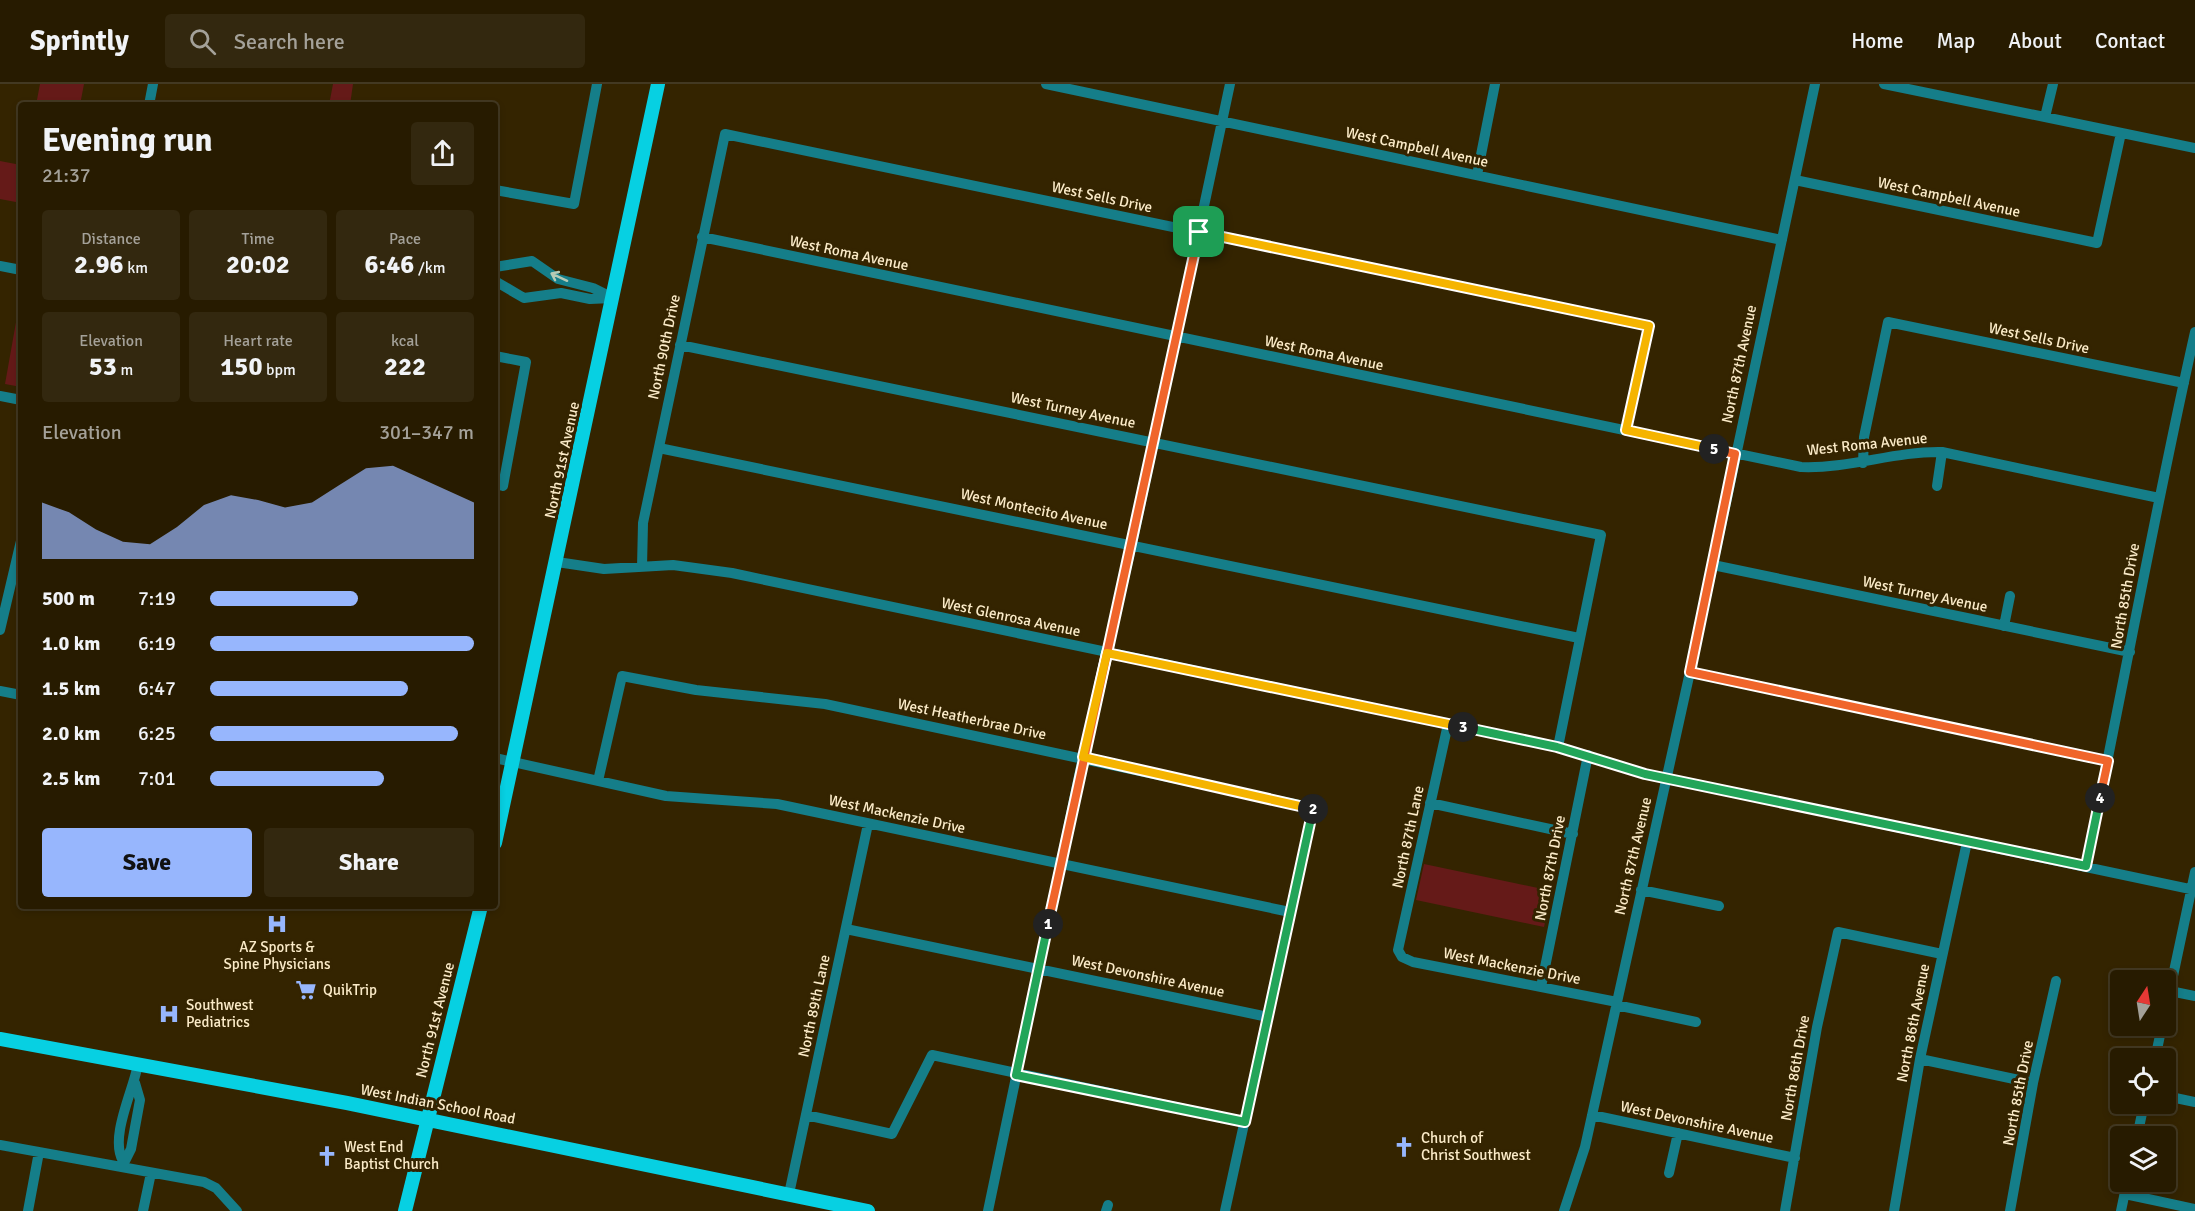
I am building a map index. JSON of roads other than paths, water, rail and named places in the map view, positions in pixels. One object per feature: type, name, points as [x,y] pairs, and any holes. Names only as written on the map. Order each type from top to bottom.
[{"type":"main road","name":"North 91st Avenue","points":[[498,830],[658,84]]},
{"type":"main road","name":"North 91st Avenue","points":[[405,1211],[480,909]]},
{"type":"main road","name":"West Indian School Road","points":[[0,1039],[427,1119],[868,1211]]},
{"type":"street","points":[[150,102],[153,84]]},
{"type":"street","points":[[498,191],[574,204],[597,84]]},
{"type":"street","name":"West Campbell Avenue","points":[[1046,84],[1782,240]]},
{"type":"street","points":[[991,1210],[1016,1075],[1060,864],[1132,544],[1230,84]]},
{"type":"street","points":[[1477,175],[1495,84]]},
{"type":"street","name":"North 87th Avenue","points":[[1564,1211],[1580,1166],[1617,1004],[1815,84]]},
{"type":"street","points":[[1884,84],[1937,90],[2045,117],[2195,148]]},
{"type":"street","points":[[2045,117],[2053,84]]},
{"type":"street","name":"West Campbell Avenue","points":[[1795,180],[2097,243],[2121,133]]},
{"type":"street","name":"West Sells Drive","points":[[725,134],[1649,326],[1626,430]]},
{"type":"street","name":"North 90th Drive","points":[[642,567],[643,523],[725,134]]},
{"type":"street","name":"West Roma Avenue","points":[[702,237],[1801,467],[1863,463],[1907,454],[1942,452],[2159,498]]},
{"type":"street","points":[[498,267],[532,261],[558,279],[593,288],[613,298]]},
{"type":"street","points":[[0,266],[18,269]]},
{"type":"street","points":[[508,288],[511,266]]},
{"type":"street","points":[[498,283],[524,298],[551,293],[590,299],[613,298]]},
{"type":"street","name":"West Sells Drive","points":[[1863,463],[1864,437],[1888,322],[2184,383]]},
{"type":"street","name":"North 85th Drive","points":[[2086,866],[2159,498],[2195,332]]},
{"type":"street","name":"West Turney Avenue","points":[[680,345],[1601,535],[1579,638]]},
{"type":"street","points":[[498,357],[526,362],[499,485]]},
{"type":"street","points":[[0,396],[18,399]]},
{"type":"street","name":"West Montecito Avenue","points":[[659,448],[1579,638]]},
{"type":"street","name":"West Roma Avenue","points":[[1937,486],[1942,452]]},
{"type":"street","points":[[0,630],[18,554]]},
{"type":"street","name":"West Glenrosa Avenue","points":[[557,562],[604,569],[673,565],[722,571],[1557,747],[1666,779],[2193,890]]},
{"type":"street","name":"West Turney Avenue","points":[[1713,565],[2130,652]]},
{"type":"street","points":[[2004,626],[2010,596]]},
{"type":"street","points":[[1557,747],[1579,638]]},
{"type":"street","points":[[1690,672],[2108,761]]},
{"type":"street","name":"West Heatherbrae Drive","points":[[598,781],[622,676],[696,690],[825,704],[1083,757],[1313,808],[1290,912]]},
{"type":"street","points":[[0,692],[18,695]]},
{"type":"street","name":"North 87th Lane","points":[[1402,957],[1398,950],[1448,724]]},
{"type":"street","name":"North 87th Drive","points":[[1541,987],[1588,755]]},
{"type":"street","name":"West Mackenzie Drive","points":[[498,759],[666,796],[777,804],[1290,912]]},
{"type":"street","points":[[1430,803],[1573,834]]},
{"type":"street","name":"North 89th Lane","points":[[789,1194],[868,824]]},
{"type":"street","name":"North 86th Avenue","points":[[1894,1211],[1920,1059],[1967,842]]},
{"type":"street","points":[[2175,970],[2195,872]]},
{"type":"street","points":[[1641,890],[1719,906]]},
{"type":"street","points":[[1225,1211],[1290,912]]},
{"type":"street","name":"West Devonshire Avenue","points":[[846,929],[1268,1017]]},
{"type":"street","name":"North 86th Drive","points":[[1785,1211],[1796,1158],[1808,1074],[1838,932],[1942,954]]},
{"type":"street","name":"West Mackenzie Drive","points":[[1402,957],[1413,962],[1541,987],[1696,1022]]},
{"type":"street","name":"North 85th Drive","points":[[2010,1211],[2033,1083],[2056,981]]},
{"type":"street","points":[[2176,992],[2195,996]]},
{"type":"street","points":[[806,1115],[892,1134],[932,1055],[1016,1075],[1245,1122]]},
{"type":"street","points":[[1920,1059],[2033,1083]]},
{"type":"street","points":[[123,1164],[118,1152],[126,1099],[135,1083],[138,1064]]},
{"type":"street","points":[[123,1164],[132,1149],[140,1100],[135,1083]]},
{"type":"street","points":[[2176,1098],[2195,1102]]},
{"type":"street","name":"West Devonshire Avenue","points":[[1592,1115],[1796,1158]]},
{"type":"street","points":[[123,1122],[136,1124]]},
{"type":"street","points":[[1669,1173],[1678,1133]]},
{"type":"street","points":[[0,1145],[123,1164],[151,1173],[204,1182],[216,1188],[237,1211]]},
{"type":"street","points":[[27,1211],[39,1152]]},
{"type":"street","points":[[143,1211],[151,1173]]},
{"type":"street","points":[[2121,1211],[2125,1194],[2195,1209]]},
{"type":"place","name":"AZ Sports & Spine Physicians","points":[[277,924]]},
{"type":"place","name":"QuikTrip","points":[[306,990]]},
{"type":"place","name":"Southwest Pediatrics","points":[[169,1014]]},
{"type":"place","name":"Church of Christ Southwest","points":[[1404,1147]]},
{"type":"place","name":"West End Baptist Church","points":[[327,1156]]}]
